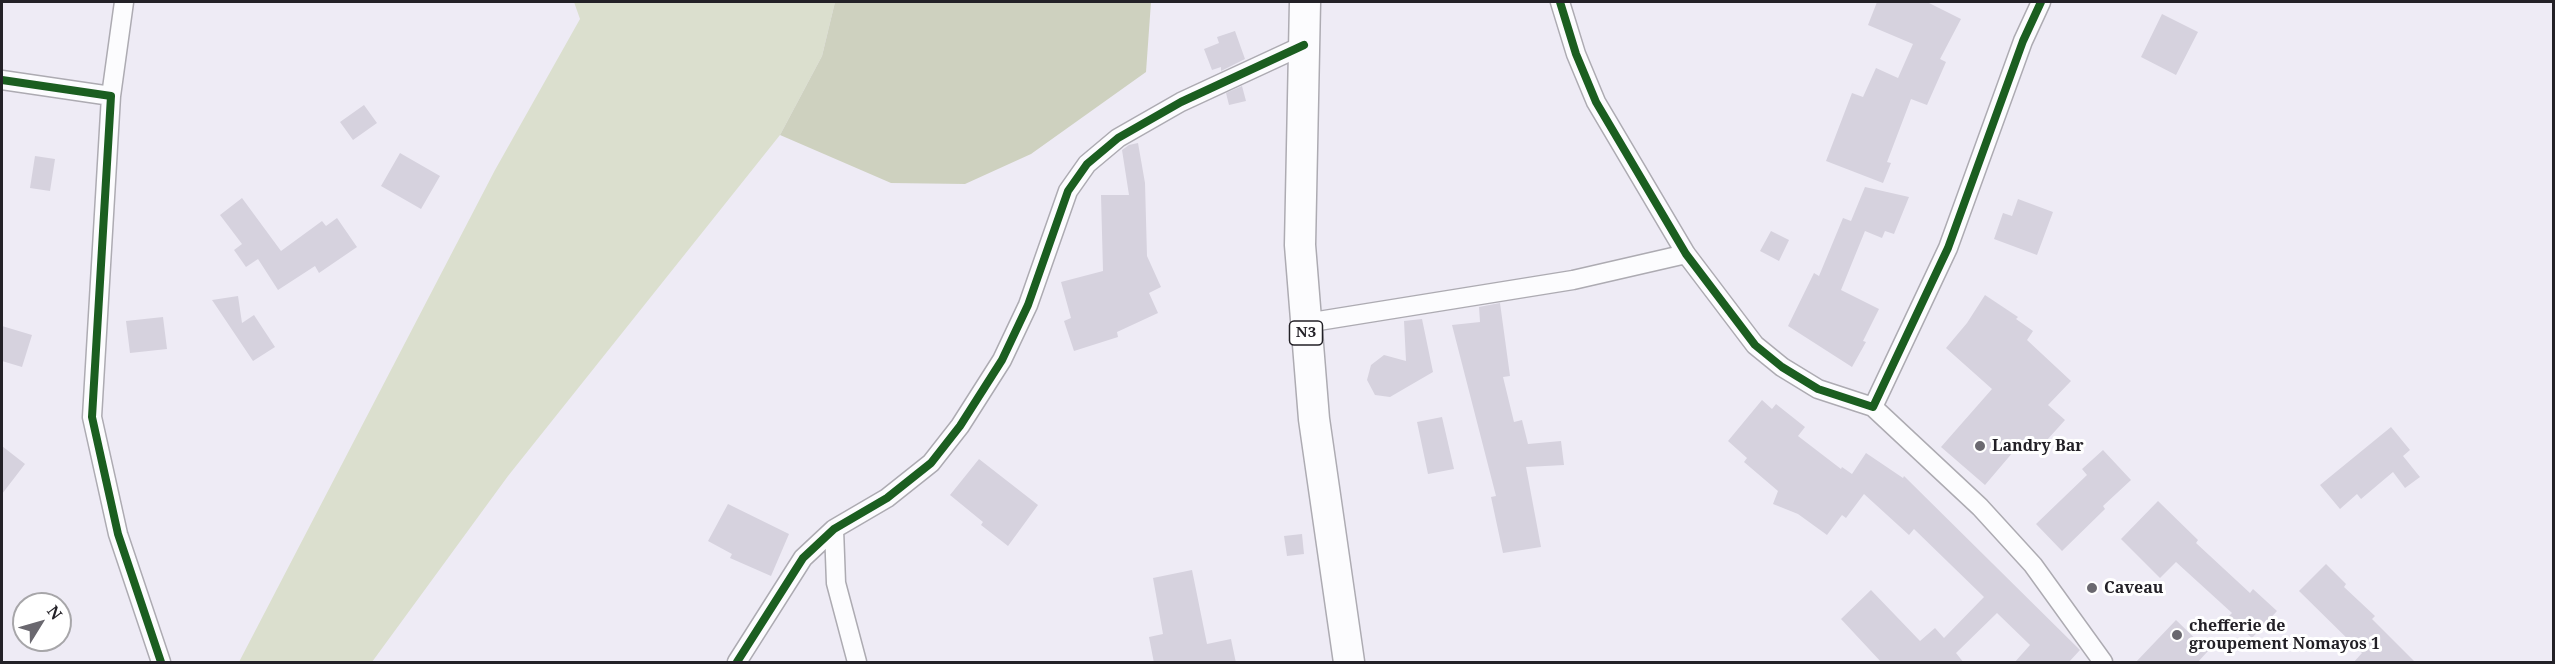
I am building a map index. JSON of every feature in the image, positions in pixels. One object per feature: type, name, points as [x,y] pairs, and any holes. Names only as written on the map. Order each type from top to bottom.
[{"type":"highway","name":"N3","points":[[1305,2],[1300,245],[1314,419],[1349,663]]},
{"type":"street","points":[[124,2],[111,96],[92,417],[118,534],[160,663]]},
{"type":"street","points":[[1560,2],[1576,54],[1596,102],[1686,254],[1755,345],[1782,367],[1818,390],[1873,406],[1980,507],[2033,565],[2103,663]]},
{"type":"street","points":[[1873,406],[1948,248],[2024,41],[2041,2]]},
{"type":"street","points":[[737,663],[803,558],[834,529],[887,498],[931,463],[960,426],[1002,360],[1028,305],[1068,191],[1087,164],[1118,138],[1181,102],[1304,45]]},
{"type":"street","points":[[2,80],[111,96]]},
{"type":"street","points":[[1306,323],[1573,280],[1686,254]]},
{"type":"street","points":[[834,529],[836,584],[857,663]]},
{"type":"green space","points":[[574,2],[835,2],[822,56],[780,135],[508,476],[372,662],[239,662],[495,170],[580,19]]},
{"type":"green space","points":[[835,2],[1151,2],[1146,72],[1031,154],[965,184],[891,183],[780,135],[822,56]]},
{"type":"building","points":[[1877,2],[1927,2],[1961,19],[1940,59],[1946,62],[1927,105],[1911,99],[1887,162],[1891,163],[1883,183],[1826,161],[1852,93],[1863,97],[1876,68],[1898,78],[1913,44],[1868,25]]},
{"type":"building","points":[[2162,14],[2198,32],[2176,75],[2141,57]]},
{"type":"building","points":[[1235,31],[1245,59],[1221,71],[1221,67],[1212,70],[1204,49],[1219,43],[1217,37]]},
{"type":"building","points":[[1242,86],[1246,101],[1229,105],[1226,93]]},
{"type":"building","points":[[364,105],[377,123],[353,140],[340,122]]},
{"type":"building","points":[[1138,143],[1145,183],[1147,256],[1161,287],[1149,293],[1158,313],[1117,332],[1118,337],[1074,351],[1064,321],[1071,318],[1061,282],[1103,271],[1101,195],[1129,195],[1122,150]]},
{"type":"building","points":[[400,153],[440,176],[421,209],[381,186]]},
{"type":"building","points":[[35,156],[55,159],[50,191],[30,188]]},
{"type":"building","points":[[1865,187],[1909,197],[1894,234],[1885,231],[1882,238],[1865,231],[1841,290],[1879,309],[1863,341],[1866,342],[1852,367],[1788,326],[1814,273],[1819,276],[1843,218],[1851,221]]},
{"type":"building","points":[[242,198],[281,251],[322,221],[326,226],[337,218],[357,247],[319,273],[315,266],[278,290],[258,259],[246,267],[234,250],[242,244],[220,215]]},
{"type":"building","points":[[2018,199],[2053,212],[2037,255],[1994,239],[2003,213],[2012,216]]},
{"type":"building","points":[[1771,231],[1789,240],[1779,261],[1760,251]]},
{"type":"building","points":[[1985,295],[2018,317],[2016,319],[2033,331],[2027,340],[2071,381],[2048,405],[2065,420],[2038,450],[2025,438],[1985,485],[1941,447],[1992,389],[1946,348],[1967,323]]},
{"type":"building","points":[[238,296],[242,323],[254,315],[275,347],[253,361],[212,300]]},
{"type":"building","points":[[1500,303],[1510,376],[1503,377],[1514,422],[1522,420],[1528,444],[1561,441],[1564,465],[1526,467],[1541,547],[1503,553],[1491,497],[1496,496],[1452,325],[1480,322],[1479,307]]},
{"type":"building","points":[[163,317],[167,349],[130,353],[126,321]]},
{"type":"building","points":[[1422,319],[1433,372],[1390,397],[1375,395],[1367,380],[1371,365],[1384,355],[1406,361],[1404,321]]},
{"type":"building","points":[[2,326],[32,335],[22,367],[2,361]]},
{"type":"building","points":[[1762,400],[1772,409],[1776,404],[1805,427],[1798,436],[1841,469],[1842,467],[1852,474],[1866,453],[1903,478],[1904,476],[2080,650],[2068,663],[2014,663],[2030,645],[1997,613],[1956,653],[1964,663],[1882,663],[1841,619],[1871,590],[1920,641],[1935,628],[1944,638],[1984,597],[1914,529],[1909,535],[1864,494],[1846,518],[1842,515],[1827,535],[1798,514],[1773,504],[1778,491],[1744,462],[1747,458],[1728,441]]},
{"type":"building","points":[[1442,417],[1454,469],[1428,474],[1417,422]]},
{"type":"building","points":[[2391,427],[2410,450],[2403,456],[2420,477],[2405,488],[2393,472],[2361,499],[2357,494],[2340,509],[2320,485]]},
{"type":"building","points":[[2,446],[25,464],[2,494]]},
{"type":"building","points":[[2103,450],[2131,480],[2103,506],[2105,509],[2062,551],[2036,524],[2087,475],[2082,469]]},
{"type":"building","points":[[979,459],[1038,505],[1008,546],[981,525],[983,522],[950,495]]},
{"type":"building","points":[[2158,501],[2198,540],[2196,543],[2250,593],[2253,589],[2277,611],[2252,638],[2228,617],[2232,613],[2176,562],[2160,578],[2121,539]]},
{"type":"building","points":[[728,504],[789,534],[771,576],[730,558],[732,554],[708,541]]},
{"type":"building","points":[[1302,534],[1304,554],[1287,556],[1284,536]]},
{"type":"building","points":[[2326,564],[2346,584],[2344,587],[2375,616],[2372,619],[2416,663],[2353,663],[2362,653],[2299,591]]},
{"type":"building","points":[[1192,570],[1207,644],[1231,639],[1236,663],[1154,663],[1149,637],[1163,634],[1153,578]]},
{"type":"building","name":"chefferie de groupement Nomayos 1","points":[[2176,620],[2208,651],[2197,663],[2135,663]]},
{"type":"cycle path","points":[[1560,2],[1576,54],[1596,102],[1686,254],[1755,345],[1782,367],[1818,389],[1873,407],[1948,248],[2023,41],[2041,2]]},
{"type":"cycle path","points":[[737,662],[803,558],[834,529],[887,498],[931,463],[960,426],[1002,360],[1028,305],[1068,191],[1087,164],[1118,138],[1181,102],[1304,45]]},
{"type":"cycle path","points":[[2,80],[111,96],[92,417],[118,534],[161,662]]},
{"type":"place","name":"Landry Bar","points":[[1980,446]]},
{"type":"place","name":"Caveau","points":[[2092,588]]},
{"type":"place","name":"chefferie de groupement Nomayos 1","points":[[2177,635]]}]
